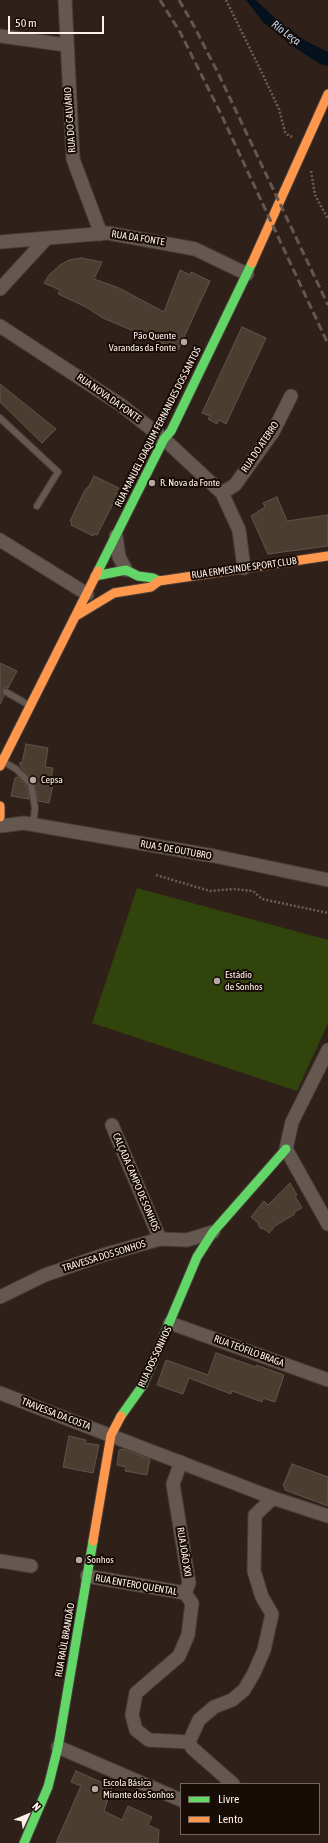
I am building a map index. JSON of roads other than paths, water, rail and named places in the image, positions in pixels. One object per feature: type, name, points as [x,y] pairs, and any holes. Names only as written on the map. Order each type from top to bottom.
[{"type":"street","name":"RUA DO CALVÁRIO","points":[[65,0],[66,45],[73,159],[101,234]]},
{"type":"street","points":[[0,36],[66,45]]},
{"type":"street","name":"RUA MANUEL JOAQUIM FERNANDES DOS SANTOS","points":[[1,764],[164,439],[171,430],[247,274],[328,94]]},
{"type":"street","name":"RUA DA FONTE","points":[[0,242],[108,234],[162,242],[195,249],[247,274]]},
{"type":"street","points":[[0,289],[46,239]]},
{"type":"street","name":"RUA NOVA DA FONTE","points":[[0,326],[115,401],[164,439],[222,492],[239,530],[244,568]]},
{"type":"street","name":"RUA DO ATERRO","points":[[222,492],[235,485],[273,432],[291,396]]},
{"type":"street","points":[[95,576],[126,570],[119,557],[116,536]]},
{"type":"street","points":[[0,540],[87,594]]},
{"type":"street","name":"RUA ERMESINDE SPORT CLUB","points":[[126,570],[138,576],[159,580],[328,556]]},
{"type":"street","points":[[95,576],[114,593]]},
{"type":"street","name":"RUA ERMESINDE SPORT CLUB","points":[[76,616],[114,593],[151,587],[159,580]]},
{"type":"street","points":[[0,806],[0,817]]},
{"type":"street","name":"RUA 5 DE OUTUBRO","points":[[0,806],[10,816],[29,824],[214,856],[328,880]]},
{"type":"street","name":"RUA 5 DE OUTUBRO","points":[[0,826],[29,824]]},
{"type":"street","points":[[328,1050],[292,1122],[286,1149],[328,1224]]},
{"type":"street","name":"CALÇADA CAMPO DE SONHOS","points":[[112,1125],[160,1239]]},
{"type":"street","name":"RUA DOS SONHOS","points":[[111,1435],[121,1415],[143,1384],[197,1257],[213,1232],[286,1149]]},
{"type":"street","name":"TRAVESSA DOS SONHOS","points":[[0,1296],[45,1275],[102,1255],[160,1239],[187,1240],[213,1232]]},
{"type":"street","name":"RUA TEÓFILO BRAGA","points":[[170,1323],[328,1380]]},
{"type":"street","name":"TRAVESSA DA COSTA","points":[[0,1393],[111,1435]]},
{"type":"street","points":[[111,1435],[273,1498],[328,1516]]},
{"type":"street","name":"RUA RAÚL BRANDÃO","points":[[24,1843],[48,1787],[58,1747],[111,1435]]},
{"type":"street","name":"RUA JOÃO XXI","points":[[181,1462],[173,1484],[189,1583],[185,1593],[192,1603],[188,1635],[179,1656],[136,1693],[132,1715],[136,1730],[149,1740],[189,1742]]},
{"type":"street","points":[[232,1783],[192,1748],[189,1742],[199,1720],[214,1707],[232,1700],[244,1690],[254,1673],[264,1650],[272,1614],[262,1597],[254,1571],[255,1515],[273,1498]]},
{"type":"street","points":[[0,1561],[31,1566]]},
{"type":"street","name":"RUA ENTERO QUENTAL","points":[[87,1576],[185,1593]]},
{"type":"street","points":[[58,1747],[180,1800]]},
{"type":"lane","points":[[0,418],[58,472],[37,506]]},
{"type":"lane","points":[[6,692],[31,705]]},
{"type":"lane","points":[[1,764],[16,769],[31,784],[35,808],[29,824]]},
{"type":"water","name":"Rio Leça","points":[[246,0],[256,0],[278,21],[306,41],[328,52],[328,66],[320,64],[294,47],[263,22]]},
{"type":"railway","points":[[160,0],[180,32],[220,112],[328,344]]},
{"type":"railway","points":[[179,0],[219,75],[328,305]]},
{"type":"place","name":"Pão Quente Varandas da Fonte","points":[[184,342]]},
{"type":"place","name":"R. Nova da Fonte","points":[[152,483]]},
{"type":"place","name":"Cepsa","points":[[33,780]]},
{"type":"place","name":"Estádio de Sonhos","points":[[217,981]]},
{"type":"place","name":"Sonhos","points":[[79,1560]]},
{"type":"place","name":"Escola Básica Mirante dos Sonhos","points":[[95,1789]]}]
